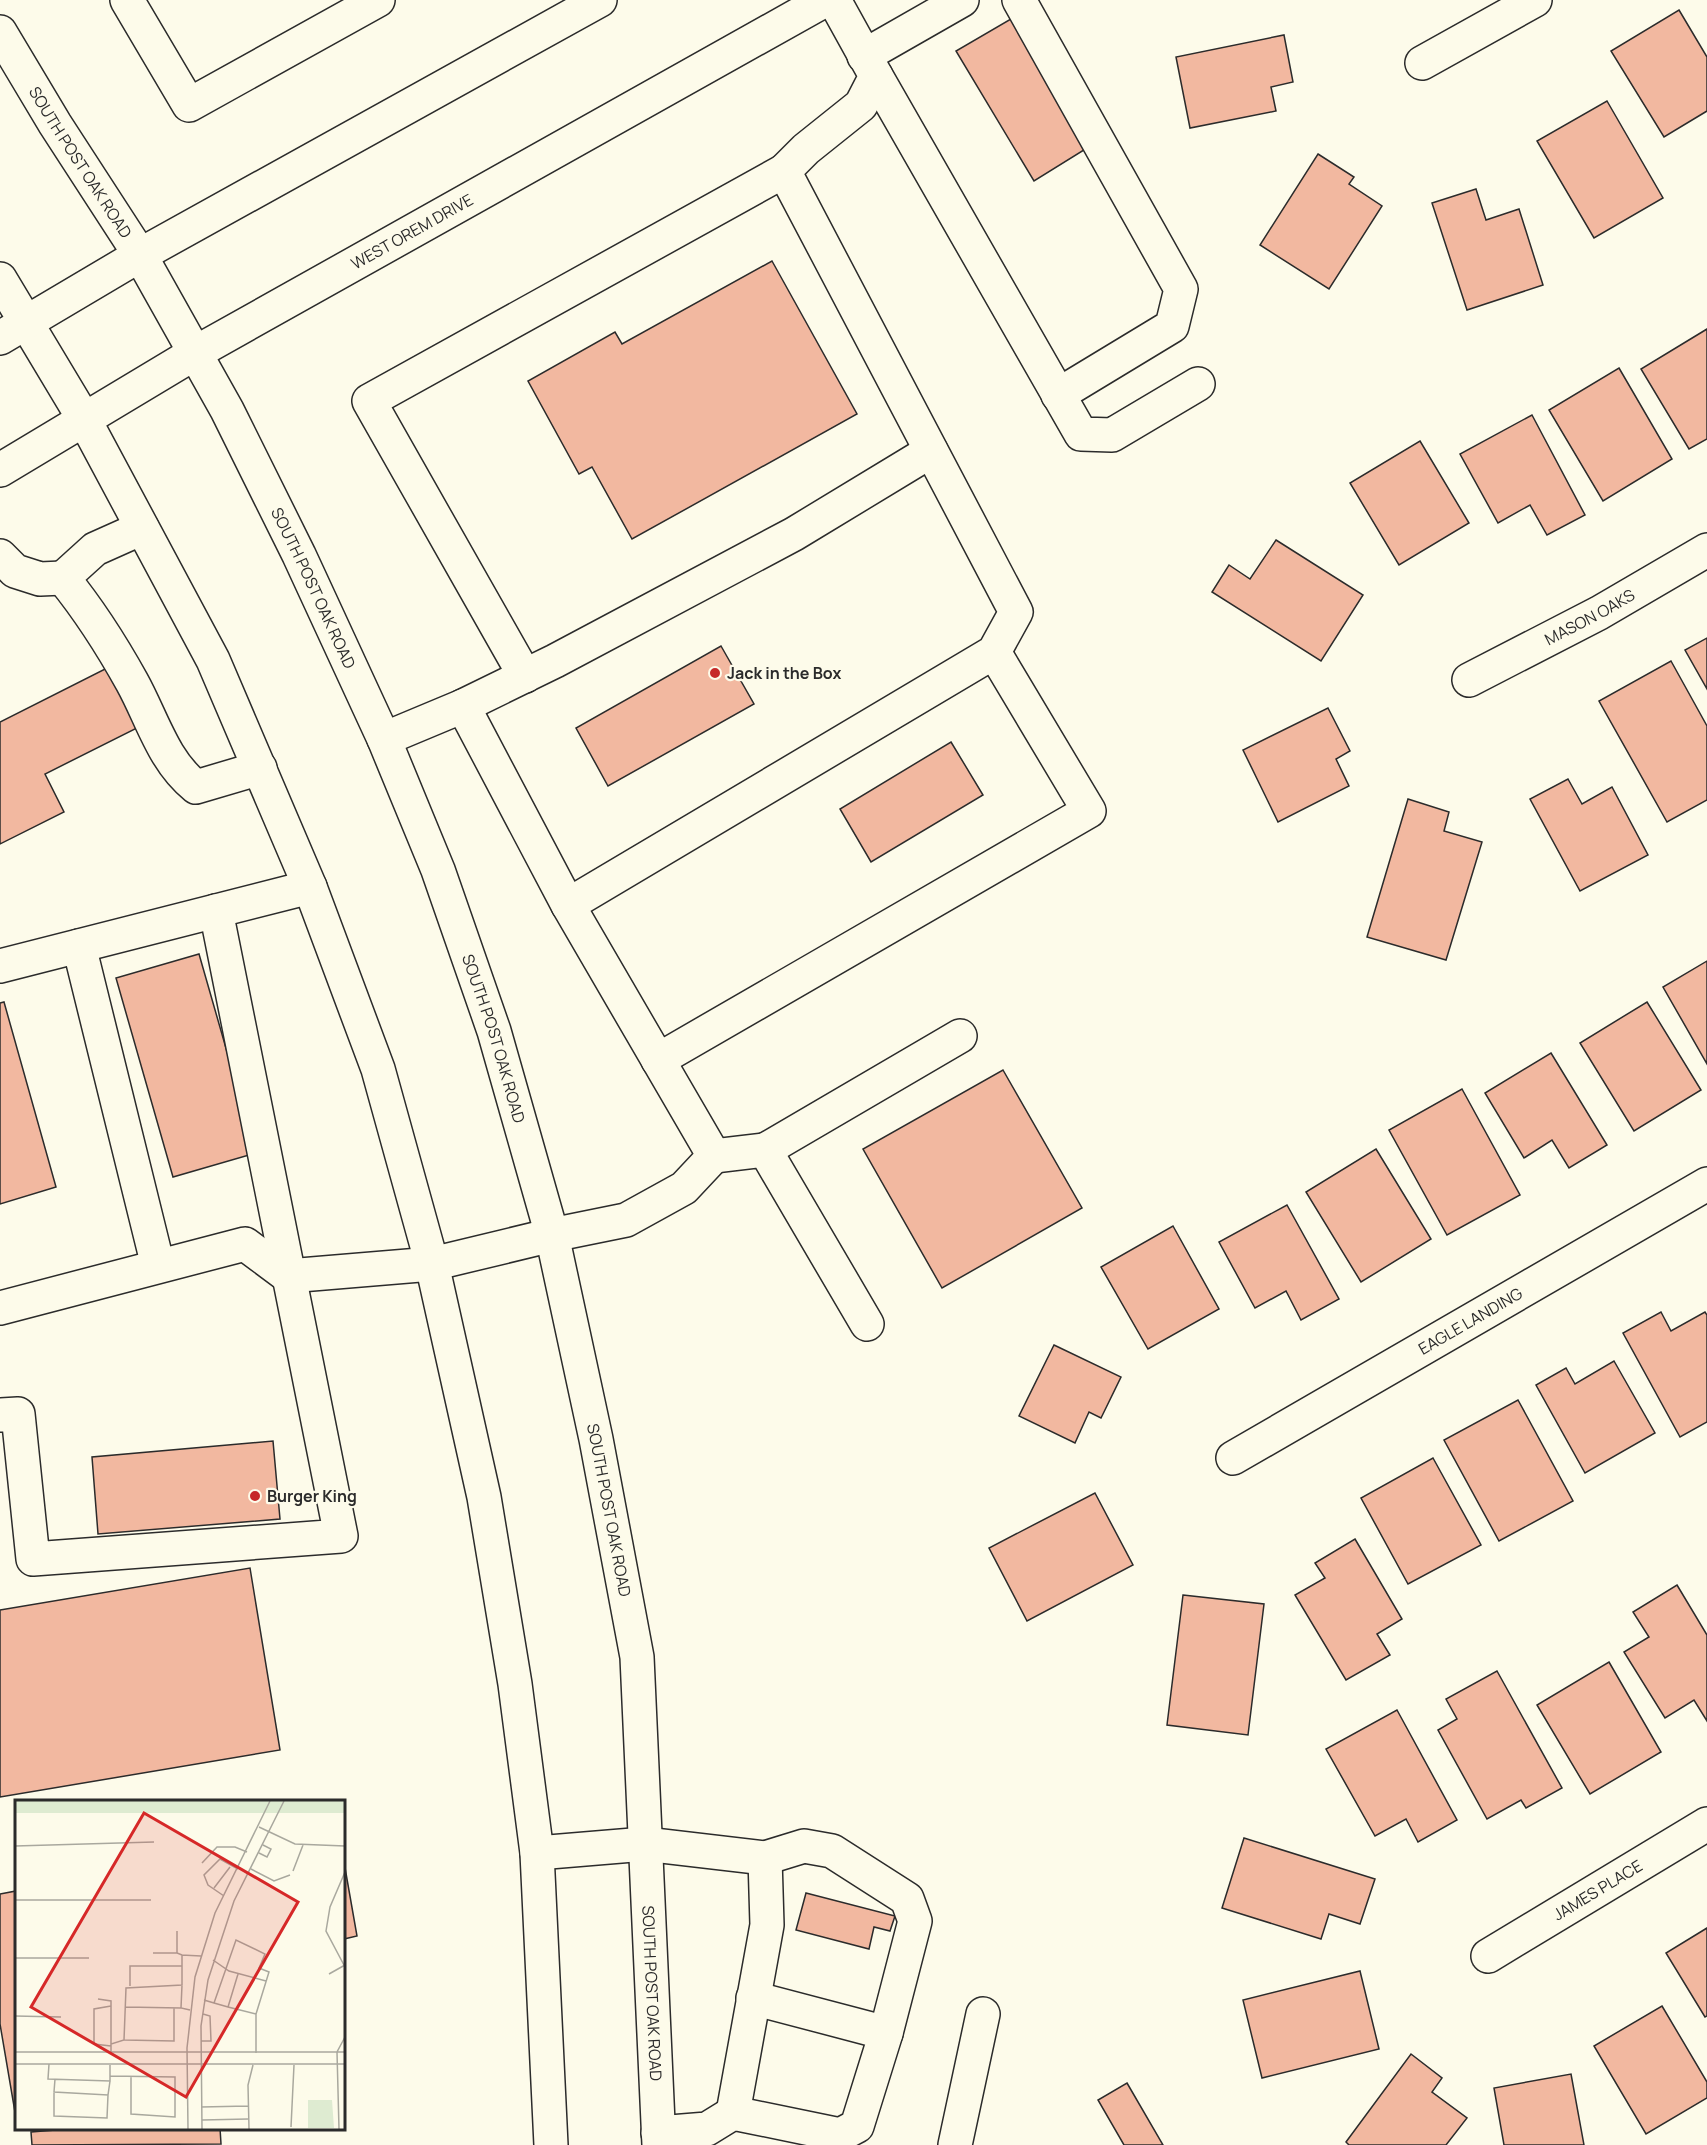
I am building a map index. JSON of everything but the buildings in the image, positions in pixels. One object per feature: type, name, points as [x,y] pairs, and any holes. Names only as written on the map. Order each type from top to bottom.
[{"type":"main road","points":[[127,0],[189,105],[378,0]]},
{"type":"main road","points":[[13,331],[140,255],[600,0]]},
{"type":"main road","name":"WEST OREM DRIVE","points":[[0,470],[195,353],[825,0]]},
{"type":"main road","points":[[834,0],[1081,434],[1112,435],[1198,384]]},
{"type":"main road","points":[[525,676],[369,401],[784,171],[806,149],[861,105],[870,66],[962,0]]},
{"type":"main road","points":[[1019,0],[1181,289],[1172,326],[1058,395]]},
{"type":"main road","points":[[1422,63],[1535,0]]},
{"type":"main road","name":"SOUTH POST OAK ROAD","points":[[0,32],[55,124],[140,255],[227,410],[299,555],[384,739],[438,870],[494,1031],[552,1235],[596,1440],[638,1657],[658,2139]]},
{"type":"main road","points":[[568,905],[994,652],[1016,612],[784,171]]},
{"type":"main road","points":[[0,279],[13,331],[84,419],[213,660],[310,886],[378,1069],[432,1264],[484,1497],[515,1684],[537,1853],[551,2145]]},
{"type":"main road","points":[[384,739],[463,706],[525,676],[794,534],[931,450]]},
{"type":"main road","points":[[0,556],[15,571],[40,579],[63,578],[95,549],[142,528]]},
{"type":"main road","name":"MASON OAKS","points":[[1470,680],[1599,613],[1707,550]]},
{"type":"main road","points":[[63,578],[81,600],[132,681],[171,762],[186,779],[196,787],[260,768]]},
{"type":"main road","points":[[658,1060],[1089,811],[994,652]]},
{"type":"main road","points":[[463,706],[568,905],[714,1156]]},
{"type":"main road","points":[[0,966],[310,886]]},
{"type":"main road","points":[[0,1415],[18,1414],[33,1559],[341,1536],[216,910]]},
{"type":"main road","points":[[79,946],[158,1266]]},
{"type":"main road","points":[[0,1308],[245,1244],[288,1276],[432,1264],[552,1235],[627,1220],[684,1188],[714,1156],[765,1150],[960,1036]]},
{"type":"main road","points":[[765,1150],[867,1324]]},
{"type":"main road","name":"EAGLE LANDING","points":[[1233,1458],[1707,1184]]},
{"type":"main road","name":"JAMES PLACE","points":[[1488,1956],[1707,1824]]},
{"type":"main road","points":[[537,1853],[645,1844],[765,1858],[804,1846],[832,1851],[907,1899],[915,1921],[886,2033],[857,2126],[840,2135],[733,2113],[707,2129],[658,2139]]},
{"type":"main road","points":[[733,2113],[767,1925],[765,1858]]},
{"type":"main road","points":[[753,1998],[886,2033]]},
{"type":"main road","points":[[955,2145],[983,2014]]},
{"type":"place","name":"Jack in the Box","points":[[715,673]]},
{"type":"place","name":"Burger King","points":[[255,1496]]}]
